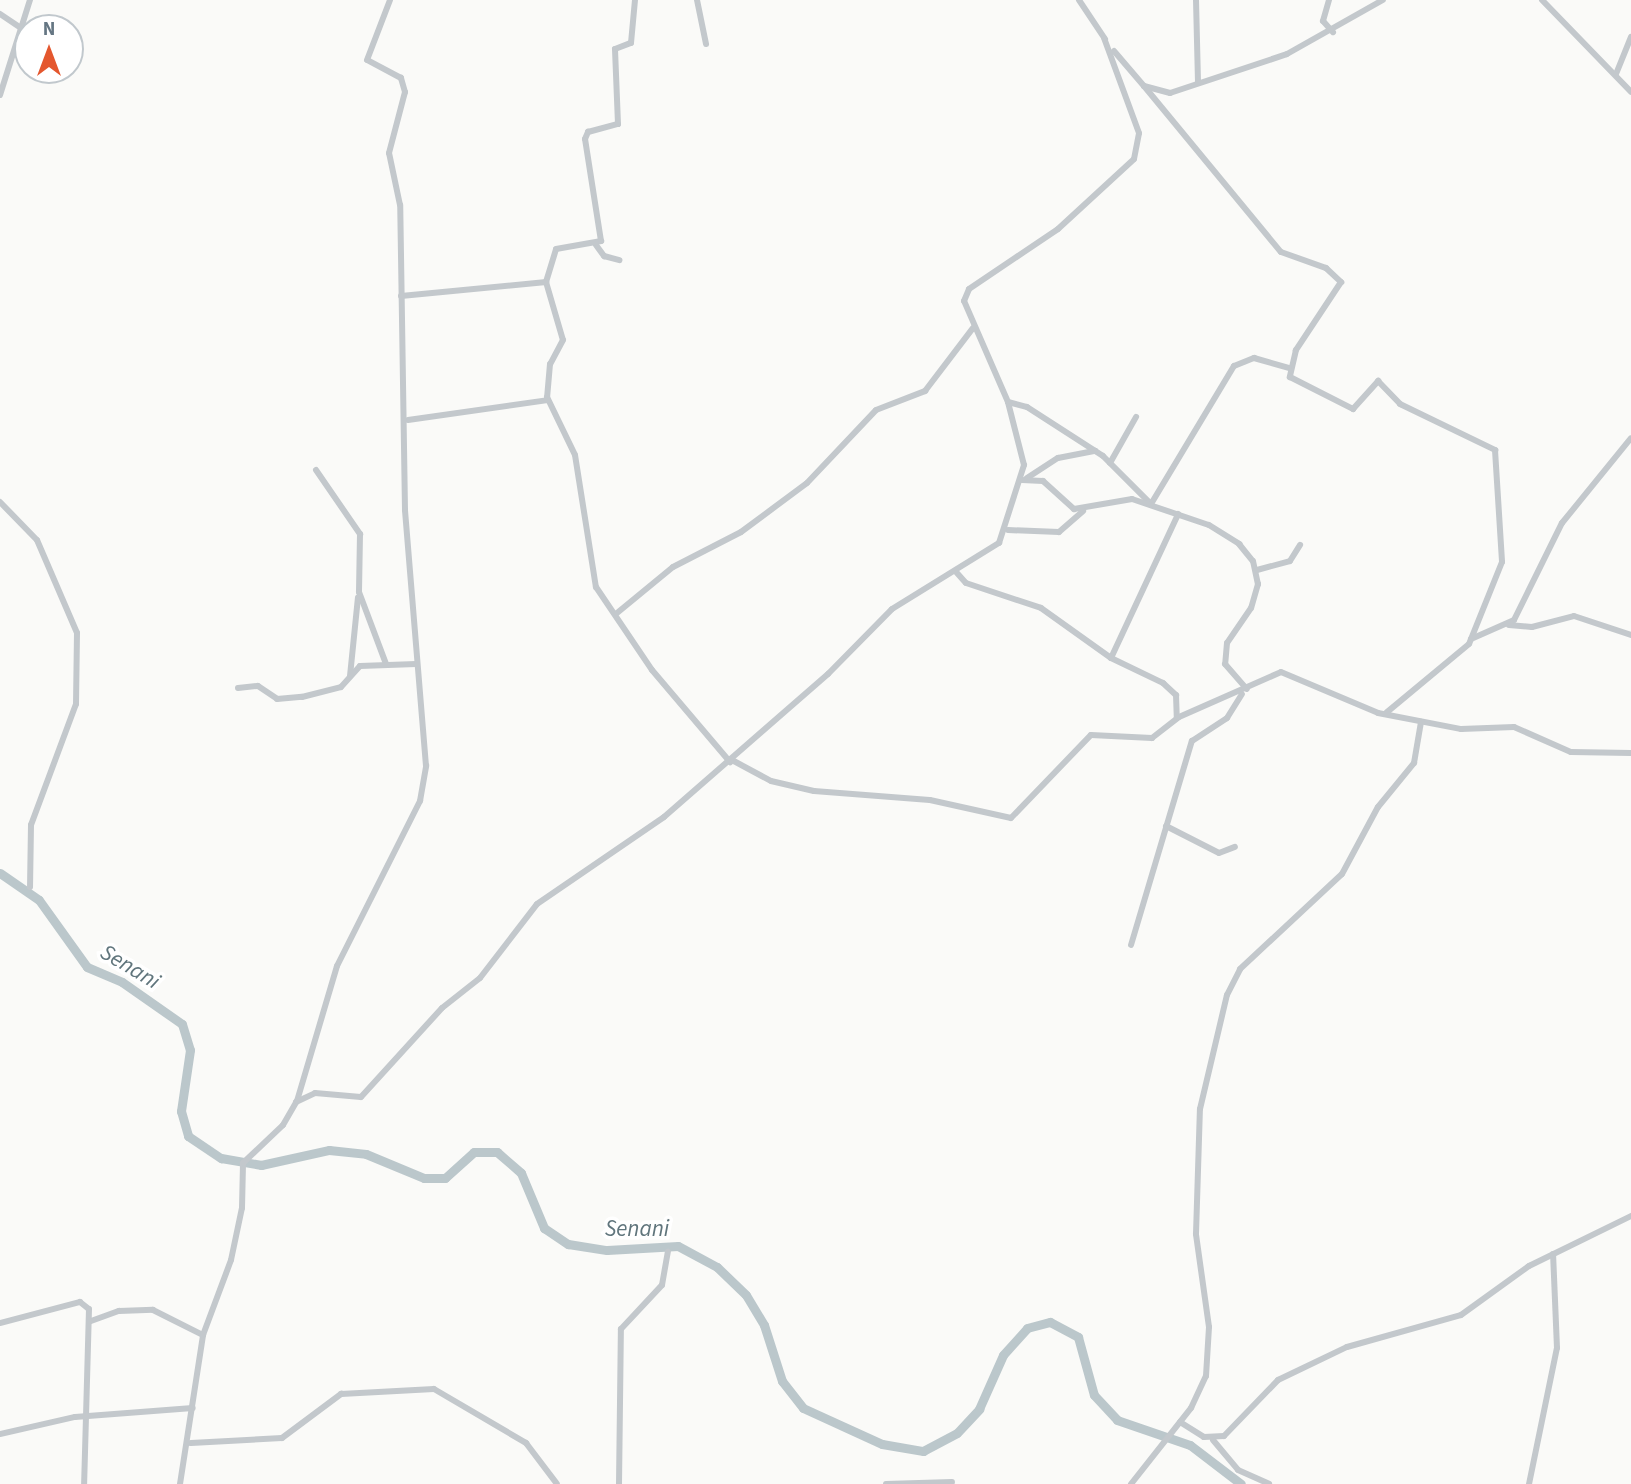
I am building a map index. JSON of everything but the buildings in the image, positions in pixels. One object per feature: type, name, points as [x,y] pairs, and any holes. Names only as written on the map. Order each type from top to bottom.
[{"type":"street","points":[[180,1484],[191,1443],[202,1335],[231,1261],[243,1163],[296,1102],[347,941],[420,801],[425,728],[416,664],[405,510],[408,420],[401,296],[400,205],[388,139],[404,83],[367,60],[390,0]]},
{"type":"street","points":[[635,0],[631,44],[615,49],[618,124],[585,134],[598,206],[594,218],[601,241],[596,245],[554,251],[546,282],[563,340],[550,364],[548,400],[575,455],[592,576],[652,670],[731,761],[771,781],[814,791],[930,800],[1011,818],[1091,735],[1148,739],[1177,718],[1245,690],[1281,671],[1387,712],[1421,722],[1475,730],[1514,727],[1571,752],[1631,753]]},
{"type":"street","points":[[698,0],[706,44]]},
{"type":"street","points":[[1079,0],[1104,38],[1281,252],[1326,268],[1341,282],[1289,368]]},
{"type":"street","points":[[1196,0],[1198,83]]},
{"type":"street","points":[[1329,0],[1323,21],[1333,32]]},
{"type":"street","points":[[1144,86],[1170,93],[1198,83],[1333,32],[1383,0]]},
{"type":"street","points":[[1542,0],[1631,92]]},
{"type":"street","points":[[1616,74],[1631,37]]},
{"type":"street","points":[[296,1102],[315,1094],[361,1097],[442,1008],[480,978],[537,904],[655,823],[731,761],[892,609],[957,573],[1008,530],[1025,479],[1008,402],[964,309],[969,289],[1058,229],[1111,184],[1139,149],[1125,86],[1104,38]]},
{"type":"street","points":[[0,95],[14,45]]},
{"type":"street","points":[[596,245],[604,256],[620,260]]},
{"type":"street","points":[[401,296],[546,282]]},
{"type":"street","points":[[617,612],[673,567],[741,532],[807,483],[876,410],[925,391],[973,328]]},
{"type":"street","points":[[1151,504],[1234,366],[1254,358],[1289,368],[1299,384],[1353,409],[1378,381],[1401,404],[1494,449],[1502,562],[1471,639]]},
{"type":"street","points":[[408,420],[548,400]]},
{"type":"street","points":[[1008,402],[1027,407],[1095,451],[1151,504]]},
{"type":"street","points":[[1110,463],[1136,417]]},
{"type":"street","points":[[1509,625],[1562,523],[1631,438]]},
{"type":"street","points":[[1025,479],[1058,458],[1095,451]]},
{"type":"street","points":[[316,470],[360,534],[359,592],[350,676]]},
{"type":"street","points":[[1025,479],[1043,481],[1083,511]]},
{"type":"street","points":[[1008,530],[1059,532],[1083,511],[1122,497],[1151,504],[1230,537],[1257,570],[1251,608],[1225,650],[1230,675],[1245,690]]},
{"type":"street","points":[[0,502],[37,540],[76,633],[76,704],[31,825],[30,887]]},
{"type":"street","points":[[1111,658],[1178,514]]},
{"type":"street","points":[[1257,570],[1283,564],[1300,545]]},
{"type":"street","points":[[957,573],[966,583],[1041,607],[1111,658],[1171,689],[1177,718]]},
{"type":"street","points":[[359,592],[386,664]]},
{"type":"street","points":[[1387,712],[1471,639],[1509,625],[1532,627],[1574,616],[1631,635]]},
{"type":"street","points":[[238,688],[302,697],[335,690],[360,666],[416,664]]},
{"type":"street","points":[[1131,945],[1192,741],[1227,718],[1245,690]]},
{"type":"street","points":[[1131,1484],[1203,1388],[1210,1353],[1196,1234],[1200,1109],[1227,995],[1240,969],[1342,874],[1378,807],[1414,763],[1421,722]]},
{"type":"street","points":[[1166,826],[1219,853],[1235,847]]},
{"type":"street","points":[[1213,1440],[1278,1380],[1347,1347],[1461,1315],[1490,1289],[1553,1254],[1631,1216]]},
{"type":"street","points":[[618,1483],[621,1329],[662,1285],[668,1252]]},
{"type":"street","points":[[1530,1484],[1556,1348],[1553,1254]]},
{"type":"street","points":[[0,1323],[80,1302],[91,1321],[84,1484]]},
{"type":"street","points":[[91,1321],[119,1311],[153,1310],[202,1335]]},
{"type":"street","points":[[191,1443],[282,1438],[341,1394],[434,1389],[526,1443],[557,1484]]},
{"type":"street","points":[[0,1434],[88,1416],[193,1408]]},
{"type":"street","points":[[1180,1422],[1213,1440],[1238,1470],[1269,1484]]},
{"type":"street","points":[[886,1484],[952,1482]]},
{"type":"waterway","name":"Senani","points":[[0,873],[39,900],[87,967],[122,982],[182,1024],[190,1050],[181,1111],[188,1136],[221,1158],[261,1165],[329,1150],[366,1154],[424,1178],[445,1178],[474,1152],[497,1152],[521,1173],[544,1228],[568,1244],[607,1250],[678,1246],[717,1267],[746,1295],[764,1325],[782,1381],[803,1408],[882,1444],[923,1451],[957,1433],[979,1409],[1003,1355],[1027,1328],[1050,1322],[1078,1337],[1094,1395],[1117,1420],[1190,1445],[1241,1484]]}]
